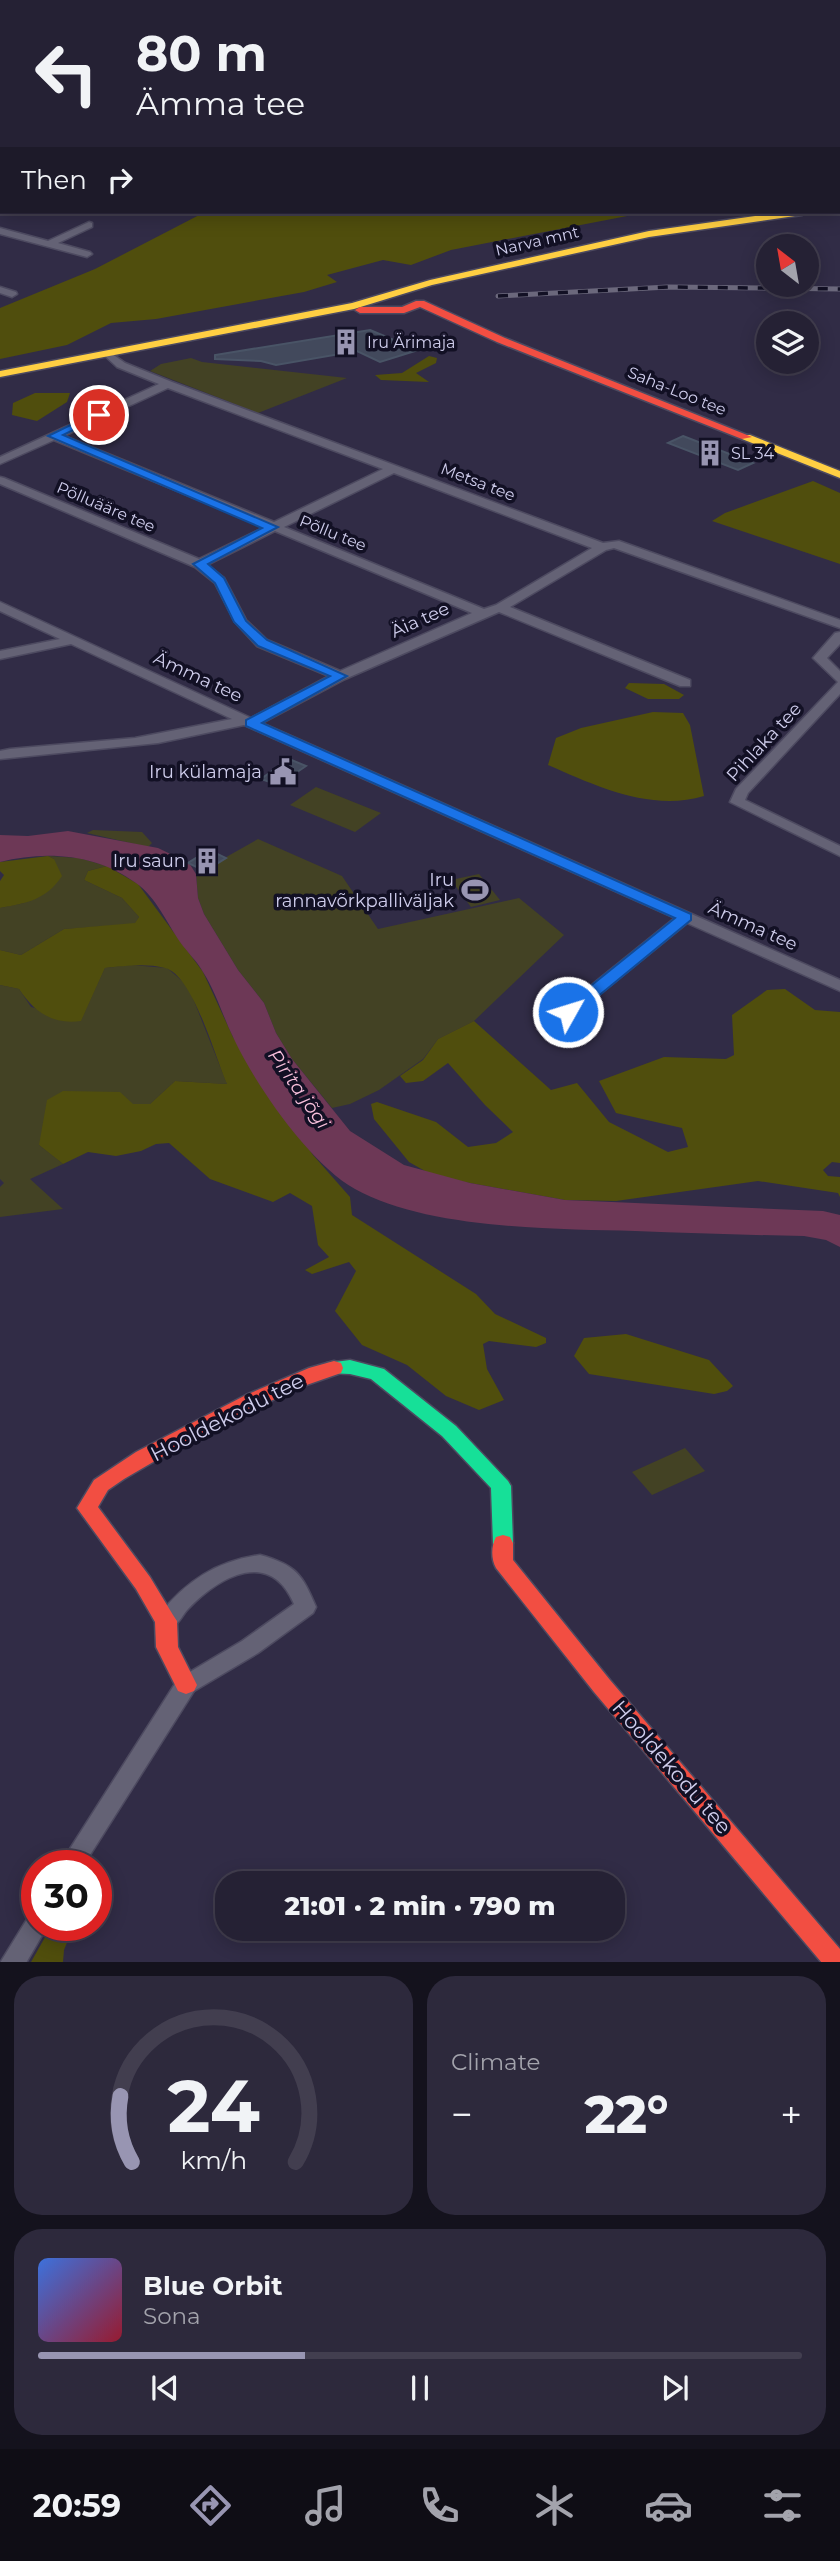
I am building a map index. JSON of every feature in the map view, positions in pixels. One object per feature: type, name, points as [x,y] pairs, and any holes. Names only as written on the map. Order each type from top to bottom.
[{"type":"main road","name":"Narva mnt","points":[[197,338],[379,304],[398,292],[649,234],[788,214]]},
{"type":"main road","name":"Narva mnt","points":[[0,374],[379,304],[404,310],[445,280]]},
{"type":"main road","points":[[398,292],[419,300]]},
{"type":"main road","name":"Saha-Loo tee","points":[[419,300],[501,340],[840,475]]},
{"type":"main road","name":"Saha-Loo tee","points":[[404,310],[425,314],[478,335],[501,340]]},
{"type":"main road","points":[[278,325],[347,315],[380,315],[412,319],[478,335]]},
{"type":"main road","name":"Hooldekodu tee","points":[[186,1685],[167,1647],[166,1621],[143,1583],[87,1508],[101,1485],[167,1445],[300,1378],[326,1369],[350,1367],[377,1374],[449,1431],[501,1486],[503,1562],[602,1686],[837,1962]]},
{"type":"street","points":[[49,244],[89,225]]},
{"type":"street","points":[[0,231],[87,254]]},
{"type":"street","points":[[0,290],[12,294]]},
{"type":"street","name":"Metsa tee","points":[[108,354],[121,365],[168,384],[602,547],[615,544],[840,624]]},
{"type":"street","points":[[0,461],[168,384]]},
{"type":"street","name":"Põllu tee","points":[[54,436],[483,613]]},
{"type":"street","points":[[199,564],[392,469]]},
{"type":"street","name":"Põlluääre tee","points":[[0,480],[199,564],[220,581],[241,622],[262,643],[341,676]]},
{"type":"street","name":"Äia tee","points":[[0,755],[31,748],[67,749],[140,740],[248,721],[341,676],[500,608],[602,547]]},
{"type":"street","name":"Ämma tee","points":[[0,606],[248,721],[840,986]]},
{"type":"street","points":[[500,608],[685,683]]},
{"type":"street","points":[[839,637],[820,658],[840,679]]},
{"type":"street","points":[[0,655],[73,640]]},
{"type":"street","name":"Pihlaka tee","points":[[840,686],[741,792],[737,802],[840,852]]},
{"type":"street","points":[[568,1012],[686,917]]},
{"type":"street","points":[[80,1850],[186,1685],[250,1647],[306,1607],[301,1588],[285,1568],[264,1563],[242,1565],[195,1588],[177,1604],[166,1621]]},
{"type":"street","points":[[12,1962],[26,1941]]},
{"type":"shaded area","points":[[201,214],[638,214],[451,250],[411,265],[383,260],[327,275],[337,282],[304,292],[156,319],[111,323],[67,345],[0,359],[0,308],[95,269]]},
{"type":"shaded area","points":[[429,356],[437,358],[436,363],[416,373],[429,382],[381,380],[375,375],[402,373]]},
{"type":"shaded area","points":[[191,358],[202,362],[347,378],[258,413],[150,371],[161,364]]},
{"type":"shaded area","points":[[35,393],[70,393],[67,402],[37,421],[12,415],[13,403]]},
{"type":"shaded area","points":[[813,481],[840,493],[840,564],[712,521],[725,513]]},
{"type":"shaded area","points":[[629,683],[664,684],[684,695],[679,699],[648,699],[625,688]]},
{"type":"shaded area","points":[[653,712],[683,713],[690,725],[704,796],[664,801],[644,799],[604,788],[548,765],[556,738],[581,728]]},
{"type":"shaded area","points":[[316,787],[381,813],[355,832],[290,805]]},
{"type":"shaded area","points":[[93,830],[142,832],[152,843],[148,847],[87,833]]},
{"type":"shaded area","points":[[258,839],[342,876],[378,929],[519,898],[564,935],[474,1021],[438,1039],[423,1059],[379,1090],[350,1104],[332,1108],[292,1059],[276,1033],[264,1003],[238,970],[204,914],[198,898],[196,874]]},
{"type":"shaded area","points":[[48,856],[79,858],[107,866],[88,871],[84,880],[122,898],[139,917],[135,924],[64,929],[21,955],[0,950],[0,908],[24,903],[54,859]]},
{"type":"shaded area","points":[[48,856],[54,859],[62,876],[56,884],[35,899],[0,908],[0,881],[4,875],[0,871],[0,862]]},
{"type":"shaded area","points":[[107,866],[138,884],[203,972],[233,1037],[313,1155],[350,1197],[352,1215],[476,1294],[495,1314],[546,1338],[546,1343],[536,1347],[489,1341],[483,1344],[487,1369],[504,1400],[479,1410],[446,1396],[407,1365],[362,1345],[335,1311],[356,1271],[349,1262],[312,1274],[305,1270],[329,1257],[318,1245],[312,1206],[290,1193],[273,1202],[210,1179],[169,1143],[156,1144],[141,1151],[116,1156],[88,1152],[63,1164],[39,1145],[47,1100],[63,1091],[120,1092],[133,1104],[150,1104],[175,1081],[227,1084],[194,1001],[185,985],[165,968],[143,965],[105,968],[81,1021],[53,1019],[31,1004],[19,989],[0,985],[0,950],[21,955],[64,929],[135,923],[139,917],[122,898],[84,880],[88,871]]},
{"type":"shaded area","name":"Iru rannavõrkpalliväljak","points":[[479,874],[500,900],[471,907],[451,880]]},
{"type":"shaded area","points":[[131,965],[167,968],[188,986],[227,1084],[175,1081],[150,1104],[133,1105],[39,1145],[63,1164],[30,1179],[63,1209],[0,1217],[0,1187],[4,1183],[0,1179],[0,985],[19,989],[31,1007],[81,1020],[105,968]]},
{"type":"shaded area","points":[[785,989],[815,1010],[840,1012],[840,1163],[832,1162],[823,1170],[828,1176],[840,1177],[840,1197],[838,1193],[758,1181],[616,1201],[565,1200],[432,1175],[409,1162],[374,1119],[371,1104],[377,1102],[436,1122],[468,1147],[496,1143],[513,1132],[448,1063],[423,1081],[406,1083],[400,1076],[423,1060],[438,1039],[474,1021],[551,1090],[577,1083],[609,1122],[668,1152],[688,1147],[682,1128],[616,1113],[599,1081],[664,1057],[726,1059],[734,1055],[732,1015],[767,990]]},
{"type":"shaded area","points":[[626,1334],[709,1360],[733,1386],[727,1391],[714,1394],[589,1374],[574,1356],[584,1338]]},
{"type":"shaded area","points":[[685,1448],[705,1471],[652,1495],[632,1472]]},
{"type":"shaded area","points":[[43,1941],[68,1941],[63,1962],[31,1962]]},
{"type":"water","name":"Pirita jõgi","points":[[68,831],[158,848],[189,863],[196,874],[198,898],[204,914],[238,970],[264,1003],[276,1033],[292,1059],[350,1131],[404,1165],[470,1183],[565,1200],[823,1211],[840,1215],[840,1247],[826,1240],[804,1236],[491,1224],[417,1212],[384,1202],[355,1189],[320,1162],[270,1101],[244,1058],[203,972],[143,889],[121,873],[88,860],[35,856],[0,862],[0,835],[28,836]]},
{"type":"building","name":"Iru Ärimaja","points":[[370,330],[418,350],[380,362],[357,351],[276,365],[261,361],[215,359],[215,355]]},
{"type":"building","name":"SL 34","points":[[683,436],[753,463],[738,470],[668,443]]},
{"type":"building","name":"Iru külamaja","points":[[289,759],[306,766],[278,785],[261,779]]},
{"type":"building","name":"Iru saun","points":[[209,850],[226,858],[205,871],[188,863]]},
{"type":"railway","points":[[498,296],[668,287],[840,289]]},
{"type":"traffic: fast","points":[[334,1368],[350,1367],[377,1374],[449,1431],[501,1486],[503,1543]]},
{"type":"traffic: slow","points":[[197,338],[354,306],[430,283],[649,234],[788,214]]},
{"type":"traffic: slow","points":[[0,374],[208,336]]},
{"type":"traffic: slow","points":[[746,437],[840,475]]},
{"type":"traffic: jam","points":[[420,303],[501,340],[746,437]]},
{"type":"traffic: jam","points":[[360,310],[404,310],[420,303]]},
{"type":"traffic: jam","points":[[186,1685],[167,1647],[166,1621],[143,1583],[87,1508],[101,1485],[143,1457],[253,1400],[334,1368]]},
{"type":"traffic: jam","points":[[503,1543],[503,1562],[602,1686],[836,1962]]},
{"type":"place","name":"Iru Ärimaja","points":[[346,342]]},
{"type":"place","name":"SL 34","points":[[710,453]]},
{"type":"place","name":"Iru külamaja","points":[[283,772]]},
{"type":"place","name":"Iru saun","points":[[207,861]]},
{"type":"place","name":"Iru rannavõrkpalliväljak","points":[[475,890]]},
{"type":"route","points":[[99,415],[54,436],[272,527],[199,564],[220,581],[241,622],[262,643],[341,676],[251,723],[686,917],[568,1012]]}]
